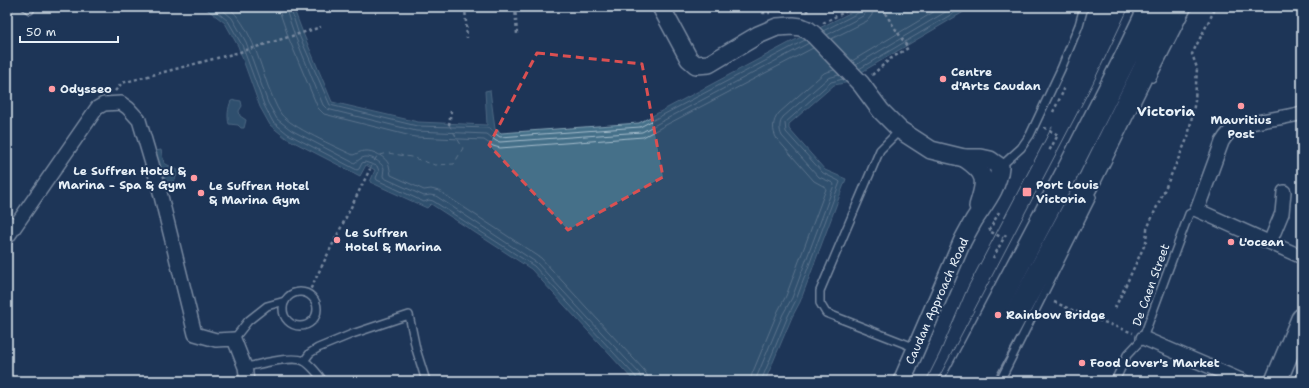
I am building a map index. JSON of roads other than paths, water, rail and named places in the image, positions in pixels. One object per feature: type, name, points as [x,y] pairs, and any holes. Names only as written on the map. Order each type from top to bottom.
[{"type":"highway","points":[[958,381],[1081,146],[1150,7]]},
{"type":"highway","points":[[980,381],[1091,177],[1143,72],[1172,7]]},
{"type":"main road","points":[[1276,381],[1302,319]]},
{"type":"street","points":[[661,7],[689,59],[696,65],[709,64],[758,35],[777,28],[793,26],[808,30],[816,30],[859,81],[881,111],[900,130],[927,148],[964,158],[981,158],[990,160],[1000,167],[999,177],[995,188],[973,221]]},
{"type":"street","points":[[7,238],[12,221],[97,108],[104,104],[121,104],[128,108],[139,120],[162,200],[195,334],[216,340],[234,339],[245,368],[247,381]]},
{"type":"street","points":[[1302,113],[1245,125],[1234,129],[1227,134],[1222,142],[1193,212],[1302,256]]},
{"type":"street","points":[[964,158],[976,167],[982,175],[984,185],[973,221]]},
{"type":"street","points":[[1270,242],[1282,213],[1284,192]]},
{"type":"street","name":"Caudan Approach Road","points":[[902,381],[962,242],[973,221]]},
{"type":"street","points":[[1143,338],[1243,381]]},
{"type":"lane","points":[[984,185],[1000,167],[1021,148],[1030,135],[1061,69],[1079,25],[1084,7]]},
{"type":"lane","points":[[1149,85],[1188,7]]},
{"type":"lane","points":[[900,130],[880,150],[820,291],[820,303],[826,313],[917,348]]},
{"type":"lane","points":[[1000,381],[1096,190]]},
{"type":"lane","name":"De Caen Street","points":[[1115,381],[1127,355],[1143,338],[1193,212]]},
{"type":"lane","points":[[234,339],[248,321],[267,306],[285,301],[288,296],[293,294],[303,292],[308,294],[315,302],[316,308],[313,318],[304,325],[293,324],[285,317],[283,306],[285,301]]},
{"type":"lane","points":[[304,361],[310,353],[318,348],[352,334],[409,315],[416,349],[426,381]]},
{"type":"lane","points":[[245,368],[294,359],[304,361],[324,381]]},
{"type":"water","points":[[204,7],[293,7],[332,102],[418,122],[487,125],[485,91],[490,90],[495,129],[501,133],[639,123],[789,43],[862,7],[972,7],[860,73],[850,82],[834,85],[789,124],[789,129],[825,170],[846,179],[800,302],[792,317],[765,381],[634,381],[531,269],[431,204],[427,208],[370,182],[375,170],[366,165],[360,176],[286,138],[270,125],[260,107],[238,46],[225,23]]},
{"type":"water","points":[[231,101],[241,101],[242,106],[239,111],[240,116],[246,120],[244,128],[241,128],[238,125],[229,124],[229,107]]},
{"type":"water","points":[[161,150],[164,163],[179,171],[173,183],[171,182],[164,184],[155,151]]},
{"type":"tram line","points":[[937,381],[1093,83],[1129,7]]},
{"type":"tram line","points":[[926,381],[940,353],[968,287],[1052,127]]},
{"type":"place","name":"Centre d'Arts Caudan","points":[[943,79]]},
{"type":"place","name":"Odysseo","points":[[52,89]]},
{"type":"place","name":"Mauritius Post","points":[[1241,106]]},
{"type":"place","name":"Le Suffren Hotel & Marina - Spa & Gym","points":[[194,178]]},
{"type":"place","name":"Port Louis Victoria","points":[[1027,192]]},
{"type":"place","name":"Le Suffren Hotel & Marina Gym","points":[[201,193]]},
{"type":"place","name":"Le Suffren Hotel & Marina","points":[[337,240]]},
{"type":"place","name":"L'ocean","points":[[1231,242]]},
{"type":"place","name":"Rainbow Bridge","points":[[998,315]]},
{"type":"place","name":"Food Lover's Market","points":[[1082,363]]},
{"type":"district","name":"Victoria","points":[[1166,111]]}]
